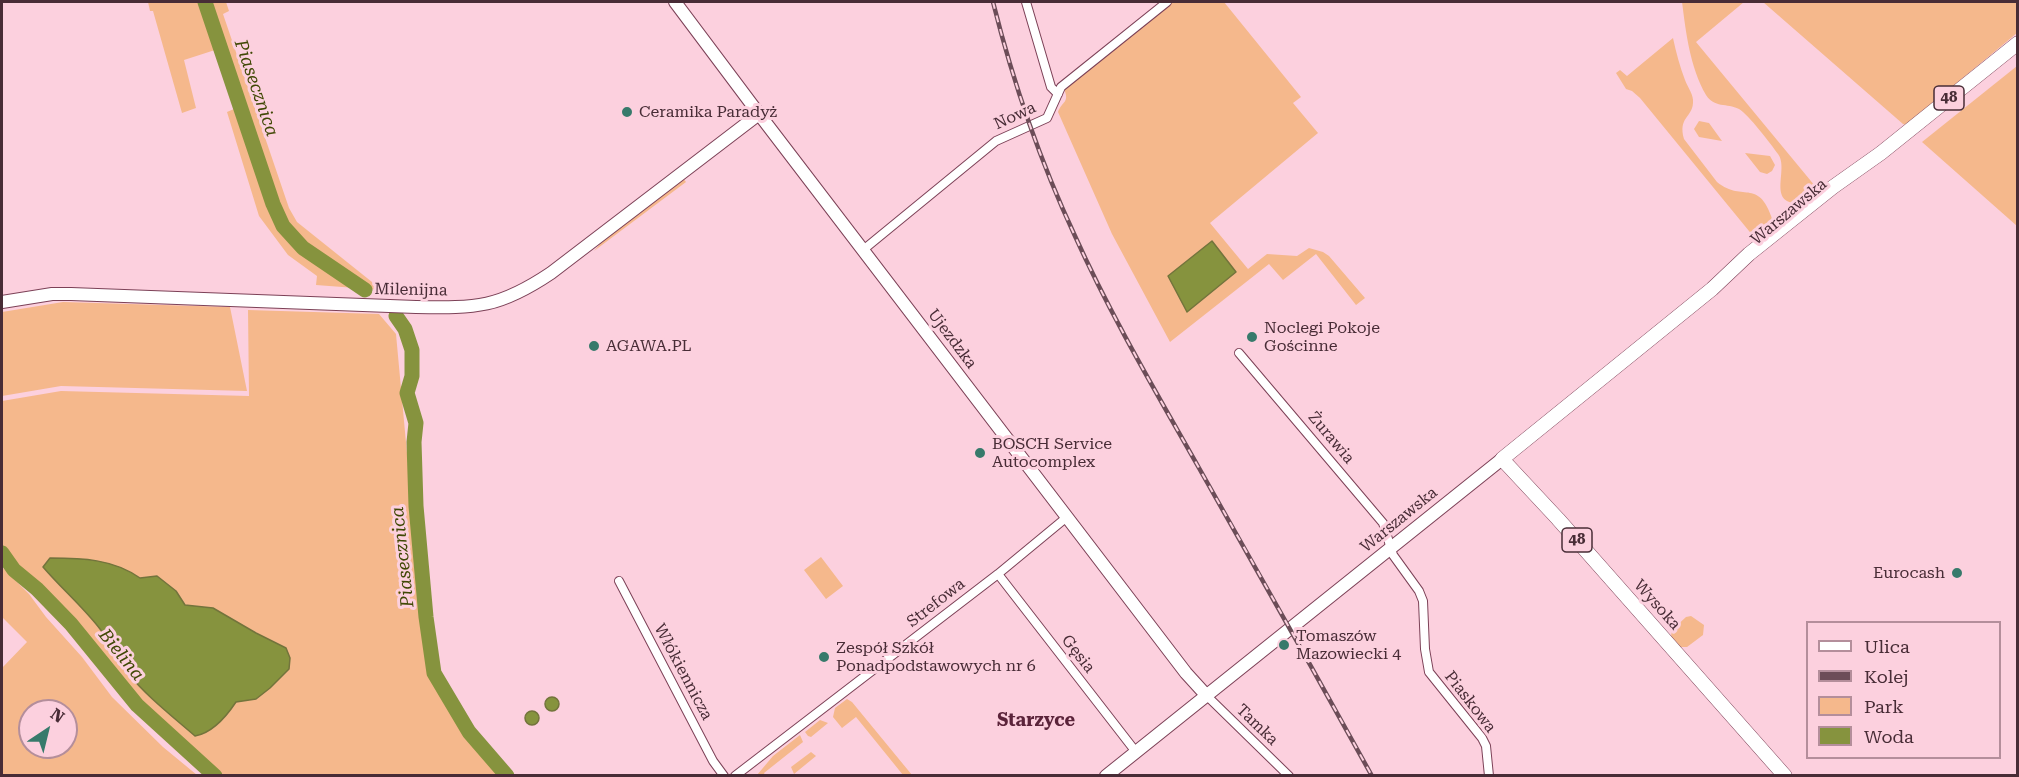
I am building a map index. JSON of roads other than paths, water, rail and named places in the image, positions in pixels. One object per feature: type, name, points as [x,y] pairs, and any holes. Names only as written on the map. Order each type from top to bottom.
[{"type":"main road","name":"Ujezdzka","points":[[675,2],[1067,517],[1206,695]]},
{"type":"main road","name":"Warszawska","points":[[1106,776],[1712,289],[1749,254],[1833,187],[1881,153],[2018,43]]},
{"type":"main road","name":"Milenijna","points":[[2,302],[52,294],[71,294],[416,307],[466,307],[492,304],[521,291],[551,273],[759,114]]},
{"type":"main road","name":"Wysoka","points":[[1502,459],[1566,527],[1785,776]]},
{"type":"street","points":[[1026,2],[1051,87],[1058,94]]},
{"type":"street","name":"Nowa","points":[[863,250],[996,141],[1047,118],[1061,87],[1167,2]]},
{"type":"street","name":"Żurawia","points":[[1239,353],[1383,523],[1391,549]]},
{"type":"street","name":"Strefowa","points":[[735,776],[998,574],[1067,517]]},
{"type":"street","name":"Piaskowa","points":[[1391,549],[1419,591],[1423,601],[1425,649],[1429,672],[1482,738],[1486,746],[1489,776]]},
{"type":"street","name":"Gęsia","points":[[998,574],[1136,752]]},
{"type":"street","name":"Włókiennicza","points":[[619,581],[713,761],[724,776]]},
{"type":"street","name":"Tamka","points":[[1206,695],[1289,776]]},
{"type":"water","points":[[1212,241],[1236,272],[1187,312],[1168,276]]},
{"type":"water","points":[[50,558],[97,561],[119,567],[140,578],[157,576],[176,591],[185,605],[213,608],[286,648],[290,658],[289,669],[256,699],[236,702],[218,724],[207,732],[195,736],[134,681],[100,629],[43,567]]},
{"type":"water","points":[[549,697],[555,697],[559,704],[555,711],[549,711],[545,707],[545,701]]},
{"type":"water","points":[[529,711],[535,711],[539,718],[535,725],[529,725],[525,721],[525,715]]},
{"type":"waterway","name":"Piasecznica","points":[[205,2],[273,204],[283,226],[303,248],[365,290]]},
{"type":"waterway","name":"Piasecznica","points":[[396,316],[405,329],[412,350],[412,376],[407,393],[416,423],[414,442],[416,506],[426,617],[434,673],[469,732],[507,776]]},
{"type":"waterway","name":"Bielina","points":[[2,553],[14,570],[37,589],[71,624],[137,705],[215,776]]},
{"type":"railway","points":[[993,2],[1009,62],[1039,150],[1062,208],[1089,266],[1134,354],[1372,776]]},
{"type":"place","name":"Ceramika Paradyż","points":[[627,112]]},
{"type":"place","name":"Noclegi Pokoje Gościnne","points":[[1252,337]]},
{"type":"place","name":"AGAWA.PL","points":[[594,346]]},
{"type":"place","name":"BOSCH Service Autocomplex","points":[[980,453]]},
{"type":"place","name":"Eurocash","points":[[1957,573]]},
{"type":"place","name":"Tomaszów Mazowiecki 4","points":[[1284,645]]},
{"type":"place","name":"Zespół Szkół Ponadpodstawowych nr 6","points":[[824,657]]},
{"type":"district","name":"Starzyce","points":[[1036,721]]}]
